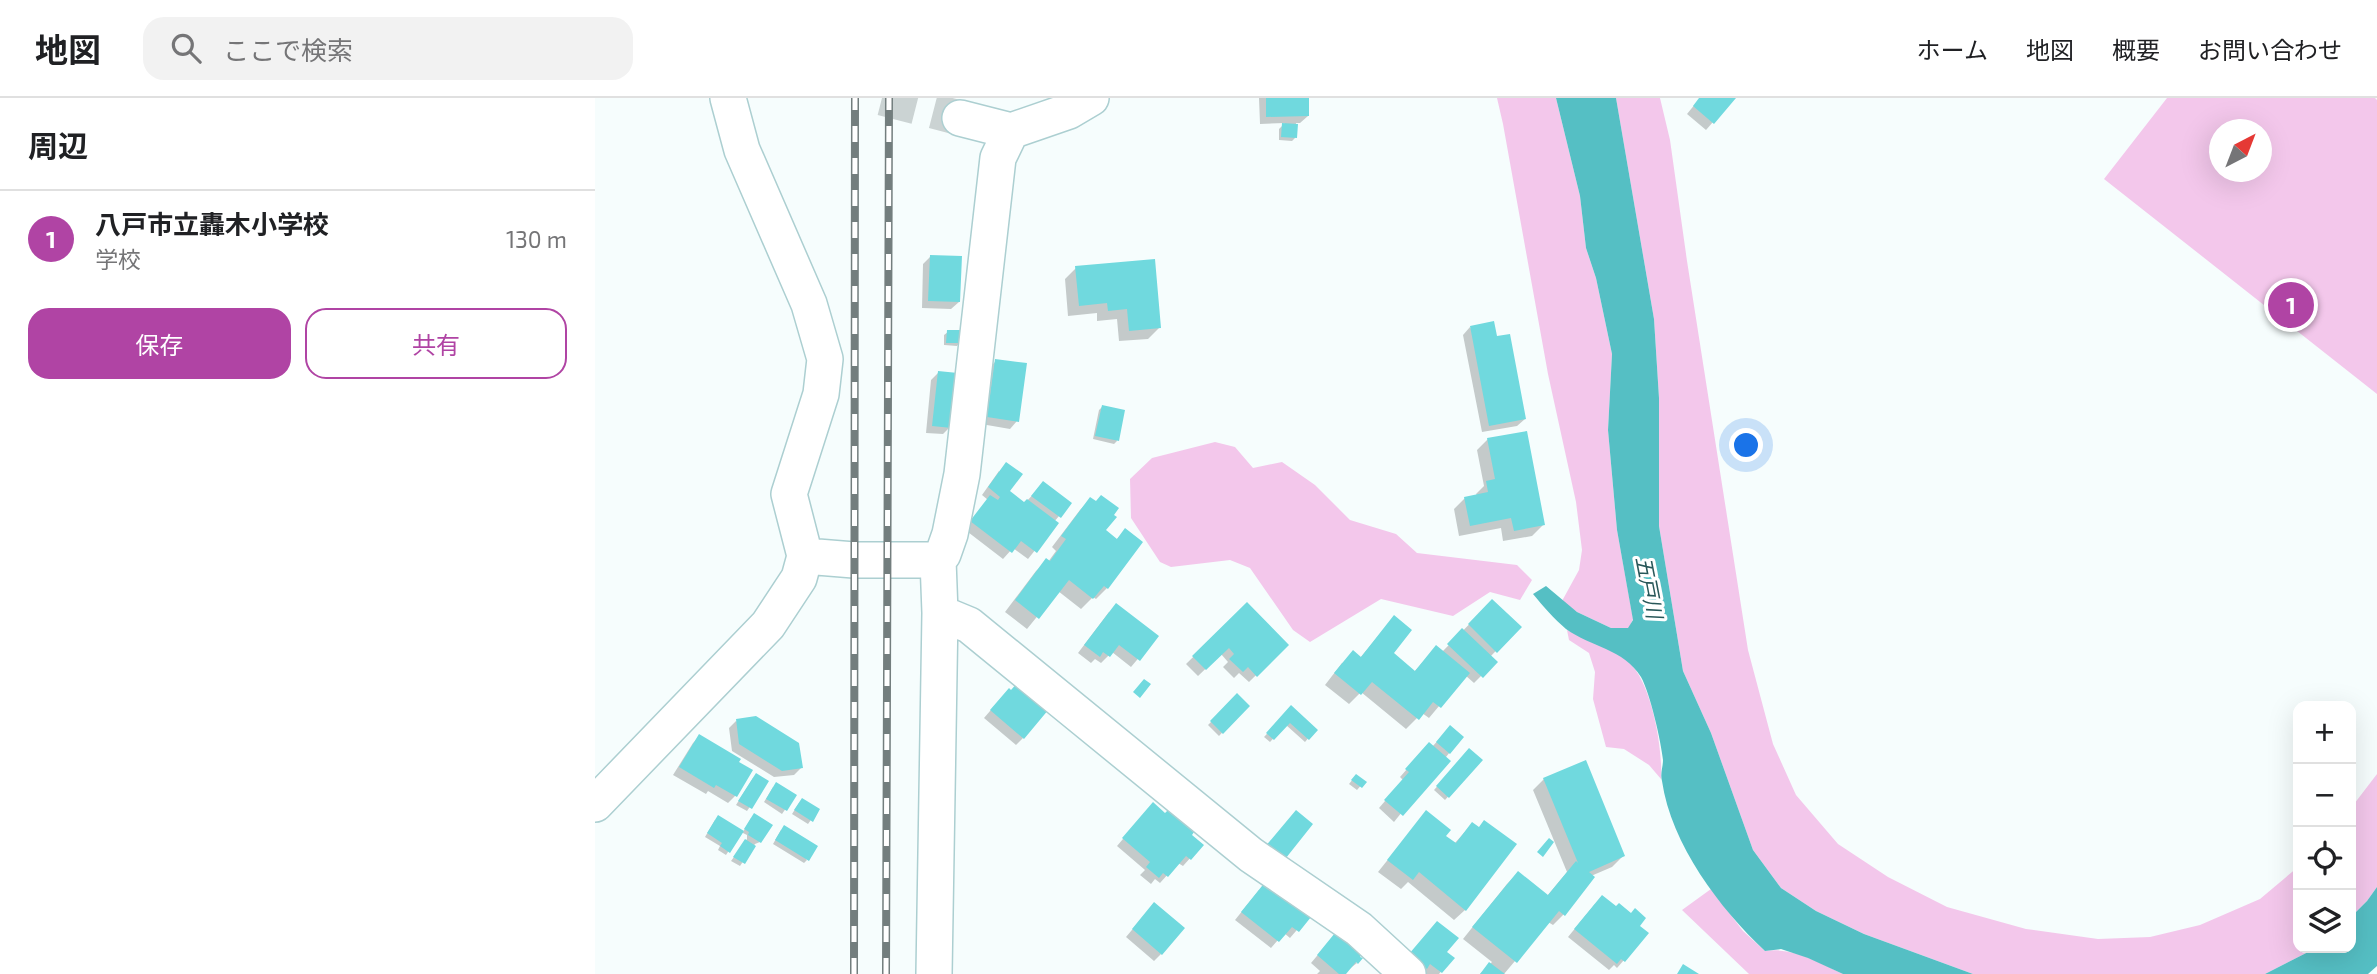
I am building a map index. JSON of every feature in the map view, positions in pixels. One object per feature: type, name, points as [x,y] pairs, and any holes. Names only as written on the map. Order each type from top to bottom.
[{"type":"street","points":[[595,804],[768,625],[799,578],[805,556],[789,494],[821,394],[825,359],[809,304],[742,150],[728,98]]},
{"type":"street","points":[[960,118],[1011,131],[1069,111],[1091,98]]},
{"type":"street","points":[[934,974],[940,614],[938,560],[950,534],[962,474],[998,159],[1011,131]]},
{"type":"street","points":[[805,556],[854,560],[938,560]]},
{"type":"street","points":[[940,614],[969,625],[1251,855],[1359,929],[1408,974]]},
{"type":"shaded area","points":[[1497,98],[1556,98],[1580,196],[1586,248],[1596,278],[1612,354],[1608,430],[1617,530],[1633,619],[1629,628],[1611,628],[1577,612],[1562,601],[1579,570],[1582,550],[1576,502],[1548,374]]},
{"type":"shaded area","points":[[1616,98],[1660,98],[1670,140],[1748,650],[1773,744],[1796,795],[1838,844],[1888,877],[1947,907],[2026,929],[2098,939],[2150,937],[2200,925],[2260,899],[2293,871],[2293,953],[2306,953],[2265,974],[1973,974],[1864,934],[1816,911],[1781,888],[1753,850],[1711,733],[1683,671],[1659,526],[1659,398],[1654,319]]},
{"type":"shaded area","points":[[2167,98],[2377,100],[2377,394],[2104,179]]},
{"type":"shaded area","points":[[1215,442],[1235,447],[1253,468],[1282,462],[1315,485],[1350,520],[1396,534],[1417,553],[1517,565],[1532,580],[1520,600],[1490,592],[1453,616],[1381,599],[1310,642],[1293,630],[1250,568],[1230,560],[1171,567],[1160,562],[1131,518],[1130,479],[1152,458]]},
{"type":"shaded area","points":[[1567,630],[1617,653],[1637,672],[1650,701],[1658,735],[1661,779],[1649,765],[1624,749],[1606,747],[1593,699],[1595,672],[1589,653],[1569,640]]},
{"type":"shaded area","points":[[2377,774],[2377,887],[2356,912],[2356,827],[2356,801]]},
{"type":"shaded area","points":[[1711,889],[1743,931],[1765,951],[1795,953],[1843,974],[1749,974],[1682,910]]},
{"type":"water","name":"五戸川","points":[[1556,98],[1616,98],[1654,319],[1659,398],[1659,526],[1683,671],[1711,733],[1753,850],[1781,888],[1816,911],[1864,934],[1973,974],[1843,974],[1781,949],[1765,951],[1715,895],[1700,874],[1676,828],[1661,778],[1663,760],[1658,730],[1641,677],[1626,660],[1566,629],[1533,594],[1546,586],[1577,612],[1611,628],[1628,628],[1633,620],[1617,530],[1608,430],[1612,354],[1596,278],[1586,248],[1580,196]]},
{"type":"water","points":[[2377,887],[2377,966],[2368,974],[2265,974],[2306,953],[2356,953],[2356,912]]},
{"type":"building","points":[[1266,98],[1309,98],[1309,116],[1266,117]]},
{"type":"building","points":[[1699,98],[1736,98],[1714,124],[1693,106]]},
{"type":"building","points":[[1282,123],[1298,124],[1297,138],[1281,137]]},
{"type":"building","points":[[930,255],[962,256],[960,302],[928,301]]},
{"type":"building","points":[[1155,259],[1161,328],[1129,331],[1127,309],[1108,311],[1107,303],[1079,306],[1075,266]]},
{"type":"building","points":[[1494,321],[1497,336],[1510,334],[1526,419],[1489,426],[1470,326]]},
{"type":"building","points":[[947,330],[962,330],[962,343],[946,343]]},
{"type":"building","points":[[995,359],[1027,363],[1019,422],[987,417]]},
{"type":"building","points":[[938,371],[958,373],[952,428],[932,426]]},
{"type":"building","points":[[1102,405],[1125,410],[1119,441],[1095,436]]},
{"type":"building","points":[[1527,431],[1545,525],[1514,531],[1511,518],[1470,526],[1464,497],[1488,492],[1486,481],[1495,479],[1487,438]]},
{"type":"building","points":[[1006,462],[1023,474],[1010,491],[1024,502],[1027,499],[1059,523],[1037,553],[1021,541],[1012,553],[970,521],[990,495],[998,500],[1000,497],[988,487]]},
{"type":"building","points":[[1043,481],[1072,503],[1061,518],[1031,496]]},
{"type":"building","points":[[1101,495],[1119,508],[1114,515],[1117,517],[1106,530],[1117,539],[1125,528],[1143,542],[1108,589],[1104,586],[1093,599],[1069,580],[1039,619],[1015,600],[1046,558],[1050,561],[1066,539],[1061,536],[1090,497],[1096,501]]},
{"type":"building","points":[[1492,599],[1522,627],[1497,653],[1468,624]]},
{"type":"building","points":[[1247,602],[1289,645],[1257,677],[1248,667],[1243,672],[1229,659],[1234,654],[1229,648],[1206,670],[1192,656]]},
{"type":"building","points":[[1116,603],[1159,636],[1140,661],[1119,645],[1110,657],[1103,652],[1100,657],[1084,645]]},
{"type":"building","points":[[1394,615],[1412,630],[1394,653],[1415,671],[1436,645],[1470,673],[1441,708],[1433,702],[1419,720],[1372,682],[1361,695],[1334,673],[1353,650],[1361,657]]},
{"type":"building","points":[[1462,628],[1498,662],[1483,678],[1447,644]]},
{"type":"building","points":[[1144,679],[1151,684],[1140,698],[1133,692]]},
{"type":"building","points":[[1018,682],[1049,709],[1024,739],[990,710],[1009,688],[1011,690]]},
{"type":"building","points":[[1237,693],[1250,706],[1223,734],[1210,721]]},
{"type":"building","points":[[1291,705],[1318,730],[1309,740],[1290,723],[1274,740],[1266,733]]},
{"type":"building","points":[[756,716],[799,743],[803,768],[782,771],[739,744],[736,719]]},
{"type":"building","points":[[1450,725],[1464,737],[1450,754],[1436,742]]},
{"type":"building","points":[[699,734],[741,759],[739,762],[753,770],[737,797],[716,785],[714,788],[679,767]]},
{"type":"building","points":[[1429,742],[1451,761],[1403,816],[1384,800],[1409,772],[1405,769]]},
{"type":"building","points":[[1469,748],[1483,760],[1449,798],[1436,786]]},
{"type":"building","points":[[1586,760],[1625,856],[1589,872],[1595,877],[1565,916],[1559,911],[1517,963],[1472,927],[1518,871],[1548,895],[1576,861],[1578,863],[1543,778]]},
{"type":"building","points":[[756,773],[769,781],[752,809],[738,801]]},
{"type":"building","points":[[1356,774],[1367,782],[1362,788],[1351,780]]},
{"type":"building","points":[[776,782],[797,795],[787,811],[766,799]]},
{"type":"building","points":[[802,798],[820,809],[813,822],[794,810]]},
{"type":"building","points":[[1153,802],[1165,813],[1168,810],[1194,832],[1192,835],[1204,845],[1191,860],[1186,856],[1168,877],[1163,873],[1159,878],[1146,867],[1150,862],[1122,838]]},
{"type":"building","points":[[1296,810],[1313,824],[1282,863],[1264,848]]},
{"type":"building","points":[[1426,810],[1451,830],[1446,836],[1456,843],[1472,822],[1479,827],[1484,820],[1517,844],[1466,911],[1419,872],[1413,880],[1387,860]]},
{"type":"building","points":[[754,813],[773,825],[761,843],[744,829]]},
{"type":"building","points":[[718,815],[744,831],[730,853],[720,846],[722,843],[707,833]]},
{"type":"building","points":[[784,825],[818,846],[809,861],[775,840]]},
{"type":"building","points":[[1549,838],[1554,842],[1543,857],[1537,852]]},
{"type":"building","points":[[745,839],[756,846],[745,864],[733,857]]},
{"type":"building","points":[[1266,881],[1311,917],[1299,932],[1292,927],[1279,942],[1241,912]]},
{"type":"building","points":[[1602,895],[1616,906],[1619,903],[1631,913],[1635,908],[1646,918],[1640,926],[1649,933],[1625,962],[1621,959],[1617,964],[1574,929]]},
{"type":"building","points":[[1154,902],[1185,928],[1162,955],[1132,929]]},
{"type":"building","points":[[1437,921],[1459,938],[1447,952],[1455,958],[1442,973],[1430,964],[1427,969],[1409,954]]},
{"type":"building","points":[[1339,928],[1365,950],[1360,957],[1363,958],[1346,974],[1339,974],[1317,955]]},
{"type":"building","points":[[1489,962],[1505,974],[1480,974]]},
{"type":"building","points":[[1683,964],[1699,974],[1677,974]]},
{"type":"tunnel","points":[[882,98],[960,118]]},
{"type":"railway","points":[[854,974],[855,98]]},
{"type":"railway","points":[[886,974],[889,98]]},
{"type":"place","name":"八戸市立轟木小学校","points":[[2291,305]]}]
